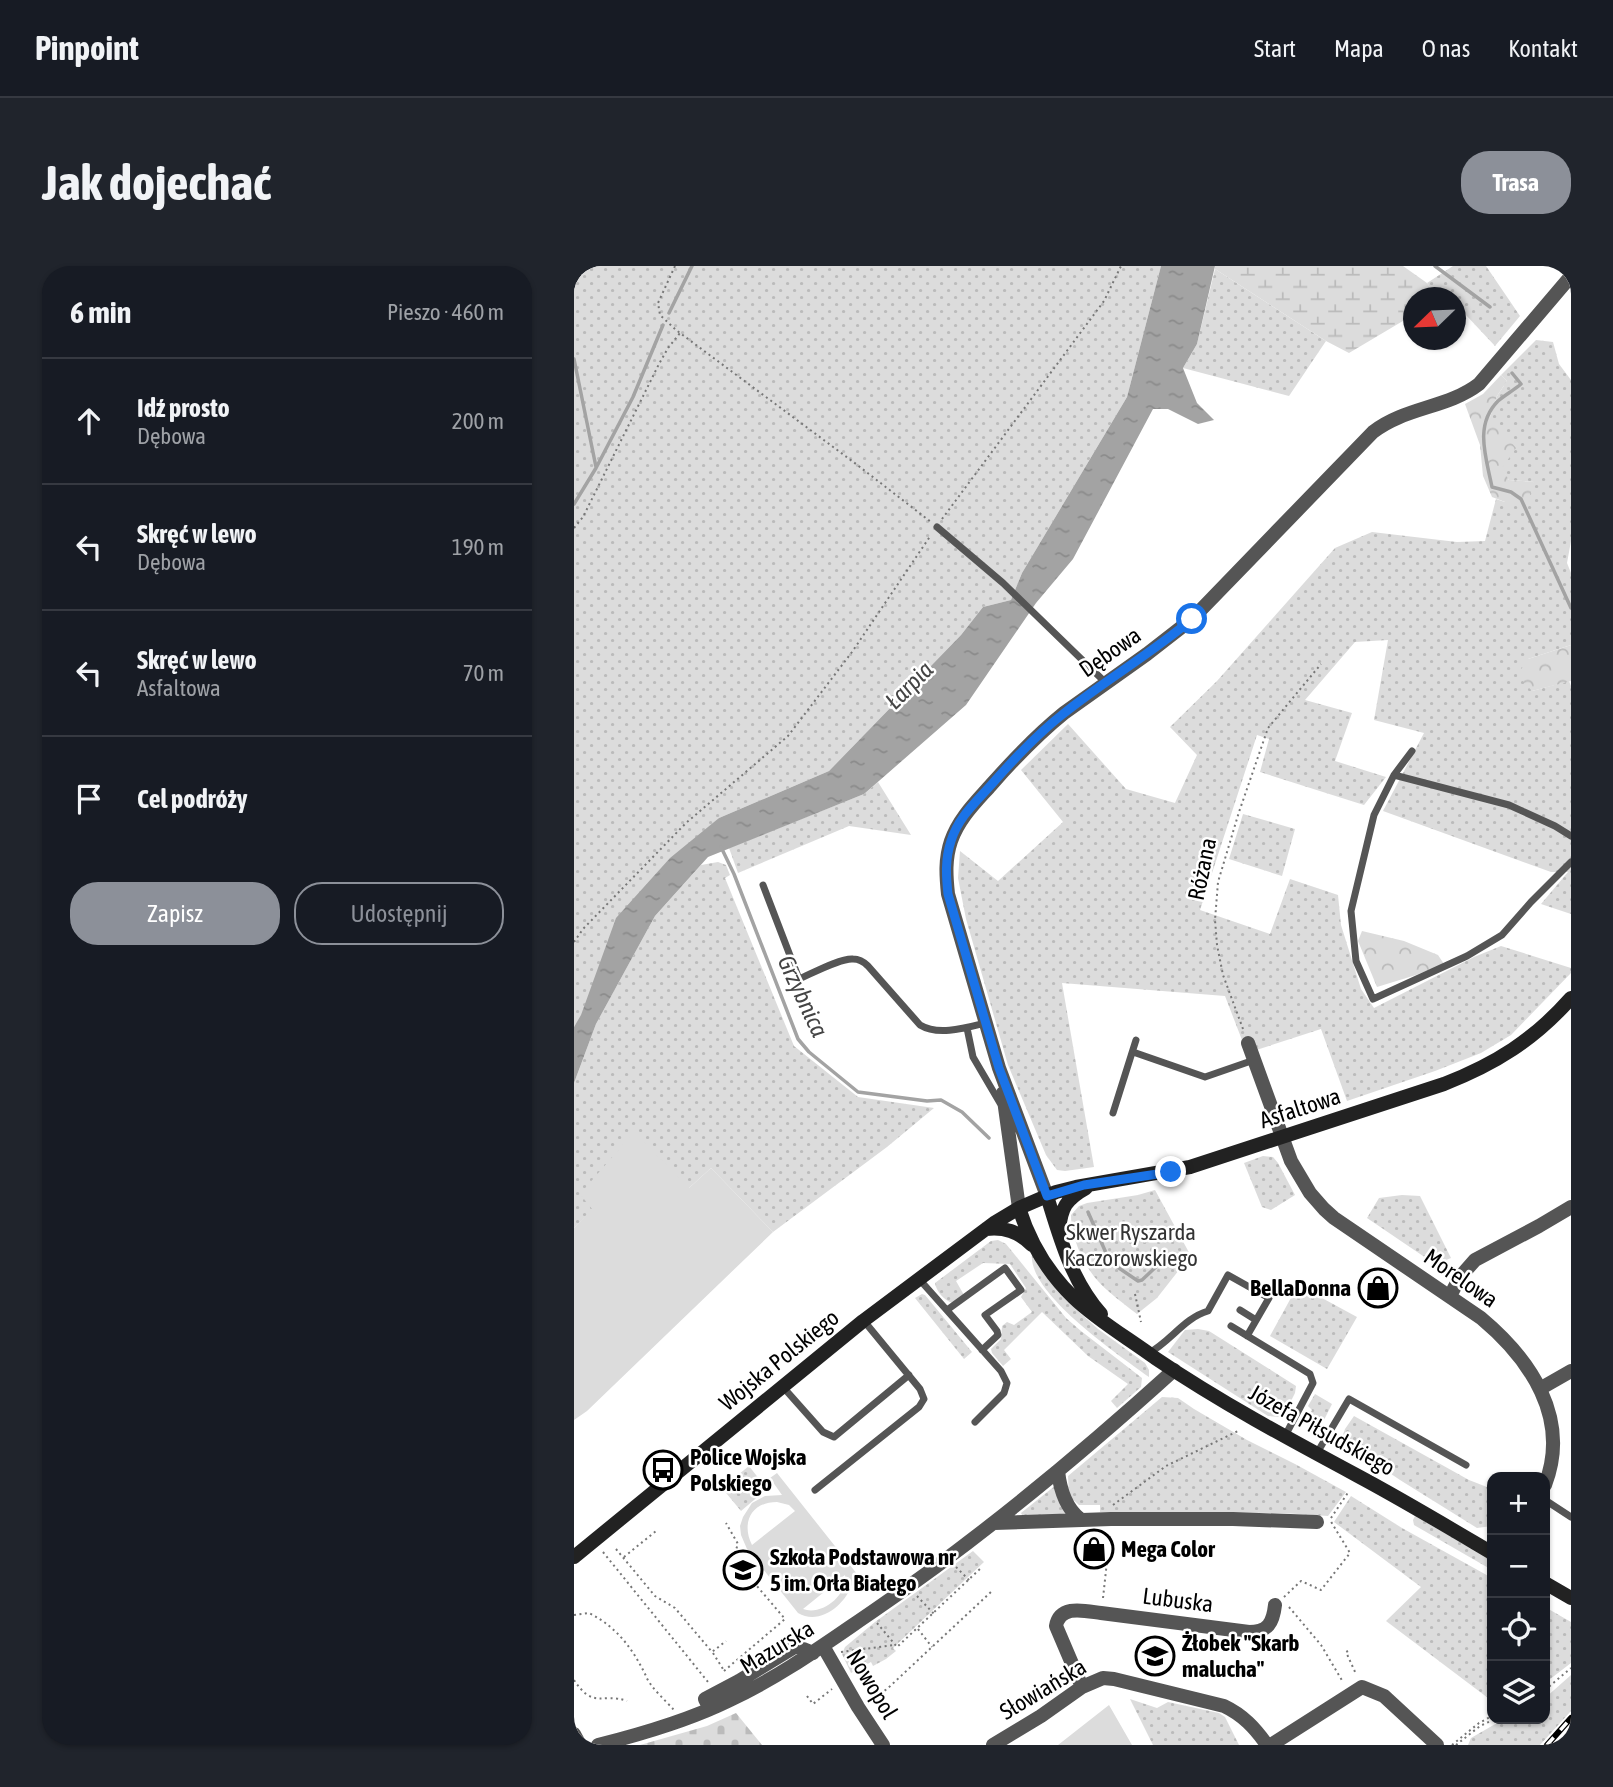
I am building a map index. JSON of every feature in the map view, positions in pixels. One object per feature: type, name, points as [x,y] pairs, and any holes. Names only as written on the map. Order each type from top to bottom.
[{"type":"street","name":"Dębowa","points":[[1047,1196],[999,1068],[948,894],[946,865],[950,843],[959,823],[1010,764],[1049,725],[1170,637],[1208,604],[1373,432],[1400,415],[1460,396],[1479,384],[1571,276]]},
{"type":"street","name":"Asfaltowa","points":[[1019,1208],[1047,1196],[1096,1183],[1183,1169],[1444,1084],[1486,1066],[1513,1050],[1537,1033],[1571,998]]},
{"type":"street","points":[[1248,1043],[1283,1138]]},
{"type":"street","name":"Dębowa","points":[[999,1068],[1019,1208]]},
{"type":"street","name":"Morelowa","points":[[1283,1138],[1291,1161],[1324,1209],[1481,1318],[1530,1368],[1552,1405],[1557,1427],[1554,1462],[1550,1472]]},
{"type":"street","name":"Józefa Piłsudskiego","points":[[1060,1239],[1060,1220],[1064,1206],[1079,1192],[1096,1183]]},
{"type":"street","name":"Józefa Piłsudskiego","points":[[1047,1196],[1074,1275],[1092,1303],[1133,1342]]},
{"type":"street","points":[[1450,1296],[1460,1277],[1475,1260],[1549,1221],[1571,1206]]},
{"type":"street","name":"Józefa Piłsudskiego","points":[[1019,1208],[1035,1248]]},
{"type":"street","name":"Wojska Polskiego","points":[[574,1557],[863,1321],[986,1229],[1019,1208]]},
{"type":"street","name":"Józefa Piłsudskiego","points":[[986,1229],[1014,1231],[1027,1240],[1074,1298],[1105,1324],[1174,1370],[1284,1436],[1487,1550]]},
{"type":"street","name":"Mazurska","points":[[818,1649],[903,1591],[994,1523],[1108,1429],[1174,1370]]},
{"type":"street","points":[[1543,1387],[1571,1371]]},
{"type":"street","points":[[1058,1471],[1065,1498],[1080,1519]]},
{"type":"street","points":[[994,1523],[1080,1519],[1324,1521]]},
{"type":"street","points":[[1550,1586],[1571,1598]]},
{"type":"street","name":"Lubuska","points":[[1082,1687],[1056,1626],[1059,1617],[1072,1611],[1259,1632],[1270,1625],[1275,1605]]},
{"type":"street","points":[[598,1745],[654,1730],[711,1700],[796,1646],[818,1649]]},
{"type":"street","name":"Nowopol","points":[[818,1649],[883,1745]]},
{"type":"street","name":"Słowiańska","points":[[993,1745],[1082,1687],[1102,1678],[1217,1704],[1245,1719],[1269,1745]]},
{"type":"street","points":[[1269,1745],[1357,1691],[1384,1696],[1437,1745]]},
{"type":"street","points":[[574,1734],[580,1745]]},
{"type":"lane","points":[[937,527],[1003,583],[1106,682]]},
{"type":"lane","points":[[1412,751],[1394,775],[1374,815],[1351,911],[1356,961],[1373,999],[1467,956],[1502,935],[1571,862]]},
{"type":"lane","points":[[1394,775],[1509,805],[1571,836]]},
{"type":"lane","points":[[763,886],[799,979],[854,958],[868,966],[920,1025],[928,1030],[967,1028],[985,1023]]},
{"type":"lane","points":[[967,1028],[973,1056],[1005,1111]]},
{"type":"lane","points":[[1113,1113],[1136,1040]]},
{"type":"lane","points":[[1133,1052],[1205,1077],[1254,1060]]},
{"type":"lane","points":[[947,1310],[1005,1268],[1021,1290],[985,1315],[998,1335],[982,1350]]},
{"type":"lane","points":[[1149,1353],[1171,1338],[1188,1320],[1208,1311],[1219,1299],[1228,1275],[1269,1298],[1247,1336]]},
{"type":"lane","points":[[919,1279],[1001,1371],[1007,1383],[1004,1393],[975,1422]]},
{"type":"lane","points":[[1240,1310],[1256,1321]]},
{"type":"lane","points":[[815,1490],[919,1407],[924,1399],[920,1389],[863,1321]]},
{"type":"lane","points":[[1231,1326],[1310,1374],[1313,1382],[1284,1436]]},
{"type":"lane","points":[[782,1386],[823,1432],[834,1437],[909,1375]]},
{"type":"lane","points":[[1317,1454],[1349,1399],[1466,1465]]},
{"type":"lane","points":[[1550,1503],[1571,1517]]},
{"type":"path","points":[[675,266],[658,303],[660,316],[937,527]]},
{"type":"path","points":[[574,942],[583,929],[686,822],[788,736],[852,652],[937,527],[1104,301],[1121,266]]},
{"type":"path","points":[[574,528],[583,517],[659,364],[680,333]]},
{"type":"path","name":"Różana","points":[[1248,1043],[1223,975],[1217,945],[1215,920],[1218,882],[1238,812],[1268,727],[1321,664]]},
{"type":"path","points":[[1135,1294],[1141,1322]]},
{"type":"path","points":[[1098,1519],[1115,1503],[1166,1466],[1238,1431]]},
{"type":"path","points":[[1275,1605],[1301,1581],[1321,1590],[1350,1553],[1324,1521],[1349,1490]]},
{"type":"path","points":[[723,1671],[785,1619],[733,1558],[738,1544],[726,1523]]},
{"type":"path","points":[[1101,1613],[1111,1527]]},
{"type":"path","points":[[624,1558],[656,1531]]},
{"type":"path","points":[[616,1549],[655,1595],[675,1608],[712,1652],[728,1678]]},
{"type":"path","points":[[603,1552],[711,1700]]},
{"type":"path","points":[[953,1563],[969,1580]]},
{"type":"path","points":[[840,1653],[897,1647],[981,1568]]},
{"type":"path","points":[[865,1705],[887,1689],[992,1591]]},
{"type":"path","points":[[914,1592],[935,1614]]},
{"type":"path","points":[[1275,1605],[1285,1601],[1357,1691]]},
{"type":"path","points":[[574,1615],[589,1613],[615,1629],[632,1650],[646,1678],[675,1711]]},
{"type":"path","points":[[874,1620],[897,1647]]},
{"type":"path","points":[[918,1629],[933,1647]]},
{"type":"path","points":[[712,1652],[726,1641]]},
{"type":"path","points":[[1348,1651],[1346,1652],[1357,1691]]},
{"type":"path","points":[[1550,1686],[1571,1668]]},
{"type":"path","points":[[574,1680],[588,1696],[627,1702]]},
{"type":"path","points":[[807,1696],[814,1706],[839,1686]]},
{"type":"path","points":[[1452,1745],[1487,1720]]},
{"type":"path","points":[[1456,1745],[1487,1721]]},
{"type":"green space","points":[[574,266],[1161,266],[1127,397],[1022,573],[1011,600],[983,607],[961,635],[829,771],[719,818],[574,1027]]},
{"type":"green space","points":[[1215,266],[1403,266],[1430,287],[1403,287],[1403,321],[1349,353],[1215,269]]},
{"type":"green space","points":[[1453,266],[1486,266],[1520,316],[1495,346],[1466,315],[1466,287],[1430,287],[1427,283]]},
{"type":"green space","points":[[1215,269],[1326,341],[1289,396],[1183,368],[1197,344]]},
{"type":"green space","points":[[1536,340],[1553,342],[1559,364],[1571,380],[1571,541],[1567,563],[1571,573],[1571,645],[1528,659],[1532,691],[1569,681],[1571,686],[1571,914],[1541,904],[1568,872],[1551,872],[1383,811],[1424,733],[1374,720],[1388,640],[1355,642],[1305,700],[1352,713],[1335,761],[1386,777],[1364,805],[1260,772],[1269,739],[1257,735],[1200,910],[1270,934],[1290,879],[1338,895],[1341,925],[1361,989],[1374,1008],[1501,946],[1571,968],[1571,973],[1511,1035],[1481,1053],[1347,1101],[1321,1029],[1247,1053],[1225,996],[1062,983],[1094,1167],[1057,1170],[1046,1155],[1008,1065],[966,919],[958,878],[960,851],[998,881],[1063,822],[1021,770],[1068,724],[1126,789],[1175,803],[1197,755],[1170,727],[1217,681],[1335,548],[1372,532],[1457,542],[1485,541],[1496,499],[1505,502],[1534,482],[1509,480],[1501,468],[1490,417],[1497,396],[1507,381],[1501,375]]},
{"type":"green space","points":[[1501,375],[1507,381],[1497,396],[1490,417],[1516,448],[1502,468],[1509,480],[1534,482],[1527,504],[1505,502],[1492,497],[1483,476],[1480,445],[1465,404],[1483,394]]},
{"type":"green space","points":[[1571,645],[1571,681],[1532,691],[1517,675],[1528,659]]},
{"type":"green space","points":[[878,782],[911,835],[849,826],[738,873],[729,848],[864,794]]},
{"type":"green space","points":[[1243,814],[1295,829],[1282,876],[1229,859]]},
{"type":"green space","points":[[718,862],[726,865],[730,875],[725,878],[794,1046],[858,1097],[934,1108],[887,1147],[773,1232],[711,1168],[689,1188],[593,1209],[574,1228],[574,1083],[596,1024],[655,916],[701,865]]},
{"type":"green space","points":[[1362,931],[1404,941],[1438,955],[1444,964],[1377,987],[1358,941]]},
{"type":"green space","points":[[634,1132],[689,1188],[711,1168],[773,1232],[587,1411],[574,1420],[574,1228],[592,1209],[580,1194]]},
{"type":"green space","points":[[1263,1156],[1273,1157],[1278,1163],[1295,1195],[1271,1210],[1262,1207],[1244,1163]]},
{"type":"green space","name":"Skwer Ryszarda Kaczorowskiego","points":[[1155,1190],[1192,1258],[1157,1298],[1137,1314],[1102,1286],[1089,1269],[1077,1244],[1071,1215],[1079,1206],[1087,1203]]},
{"type":"green space","points":[[1420,1196],[1451,1258],[1426,1258],[1367,1218],[1379,1198]]},
{"type":"green space","points":[[998,1240],[1006,1244],[1066,1318],[1142,1378],[1141,1387],[1117,1408],[1111,1401],[1128,1384],[1088,1356],[1042,1312],[1004,1350],[1011,1359],[1003,1366],[992,1353],[991,1349],[1001,1339],[1002,1326],[1007,1322],[1014,1325],[1032,1312],[1021,1297],[1026,1288],[1010,1264],[983,1263],[956,1281],[964,1295],[952,1303],[939,1292],[935,1283],[991,1241]]},
{"type":"green space","points":[[1032,1254],[1079,1312],[1145,1363],[1149,1377],[1098,1339],[1059,1305],[1034,1270]]},
{"type":"green space","points":[[1298,1285],[1357,1317],[1327,1369],[1270,1336]]},
{"type":"green space","points":[[922,1294],[972,1352],[964,1359],[915,1298]]},
{"type":"green space","points":[[1185,1330],[1209,1331],[1296,1386],[1284,1415],[1268,1416],[1168,1352]]},
{"type":"green space","points":[[1315,1394],[1332,1404],[1316,1431],[1306,1424],[1312,1410],[1308,1406]]},
{"type":"green space","points":[[1162,1397],[1178,1398],[1247,1440],[1346,1492],[1328,1516],[1282,1513],[1100,1512],[1100,1505],[1079,1505],[1069,1496],[1068,1476]]},
{"type":"green space","points":[[1354,1416],[1469,1480],[1487,1487],[1487,1527],[1477,1528],[1341,1440]]},
{"type":"green space","points":[[749,1466],[767,1489],[741,1511],[722,1488]]},
{"type":"green space","points":[[777,1473],[865,1584],[858,1590],[852,1584],[844,1599],[823,1615],[815,1617],[798,1613],[747,1549],[741,1535],[743,1517],[752,1503],[765,1496],[782,1495],[770,1478]],"holes":[[[777,1502],[789,1505],[795,1511],[752,1545],[748,1529],[751,1515],[761,1506]],[[845,1575],[842,1590],[832,1602],[818,1609],[803,1609]]]},
{"type":"green space","points":[[1056,1485],[1065,1515],[1022,1515],[1021,1513]]},
{"type":"green space","points":[[1351,1496],[1487,1575],[1487,1697],[1386,1621],[1421,1587],[1334,1522]]},
{"type":"green space","points":[[1415,1516],[1487,1557],[1487,1567],[1414,1525]]},
{"type":"green space","points":[[973,1551],[984,1562],[893,1648],[896,1651],[873,1666],[871,1662],[851,1673],[842,1654],[845,1647]]},
{"type":"green space","points":[[1550,1610],[1571,1622],[1571,1663],[1550,1679]]},
{"type":"green space","points":[[1571,1675],[1571,1711],[1540,1745],[1468,1745],[1471,1738],[1495,1724],[1550,1724],[1550,1694]]},
{"type":"green space","points":[[1130,1699],[1157,1708],[1168,1702],[1219,1713],[1225,1717],[1239,1745],[1153,1745]]},
{"type":"green space","points":[[1109,1705],[1132,1745],[1058,1745]]},
{"type":"green space","points":[[736,1713],[762,1745],[640,1745],[707,1726]]},
{"type":"water","points":[[1161,266],[1215,266],[1197,344],[1183,368],[1197,403],[1214,420],[1198,424],[1168,409],[1153,409],[1073,559],[1036,603],[966,705],[864,794],[708,857],[655,916],[596,1024],[574,1083],[574,1027],[581,1015],[616,918],[670,858],[719,818],[829,771],[961,635],[983,607],[1011,600],[1022,573],[1127,397]]},
{"type":"waterway","points":[[669,313],[692,266]]},
{"type":"waterway","points":[[1435,266],[1490,307]]},
{"type":"waterway","points":[[574,504],[633,397],[663,325]]},
{"type":"waterway","points":[[574,359],[596,467]]},
{"type":"waterway","points":[[1512,373],[1521,384],[1498,401],[1486,420],[1484,431],[1485,453],[1492,487],[1511,492],[1521,499],[1571,608]]},
{"type":"waterway","name":"Grzybnica","points":[[721,847],[798,1039],[809,1052],[858,1092],[927,1101],[941,1100],[962,1112],[989,1138]]},
{"type":"waterway","points":[[1088,1212],[1110,1262],[1138,1281],[1159,1264]]},
{"type":"railway","points":[[1547,1745],[1571,1718]]},
{"type":"place","name":"BellaDonna","points":[[1378,1288]]},
{"type":"place","name":"Police Wojska Polskiego","points":[[663,1470]]},
{"type":"place","name":"Mega Color","points":[[1094,1549]]},
{"type":"place","name":"Szkoła Podstawowa nr 5 im. Orła Białego","points":[[743,1570]]},
{"type":"place","name":"Żłobek \"Skarb malucha\"","points":[[1155,1656]]},
{"type":"route","points":[[1171,1172],[1084,1185],[1047,1196],[999,1068],[948,894],[946,865],[950,843],[959,823],[1034,739],[1064,712],[1192,619]]},
{"type":"water label","name":"Łarpia","points":[[909,685]]}]
